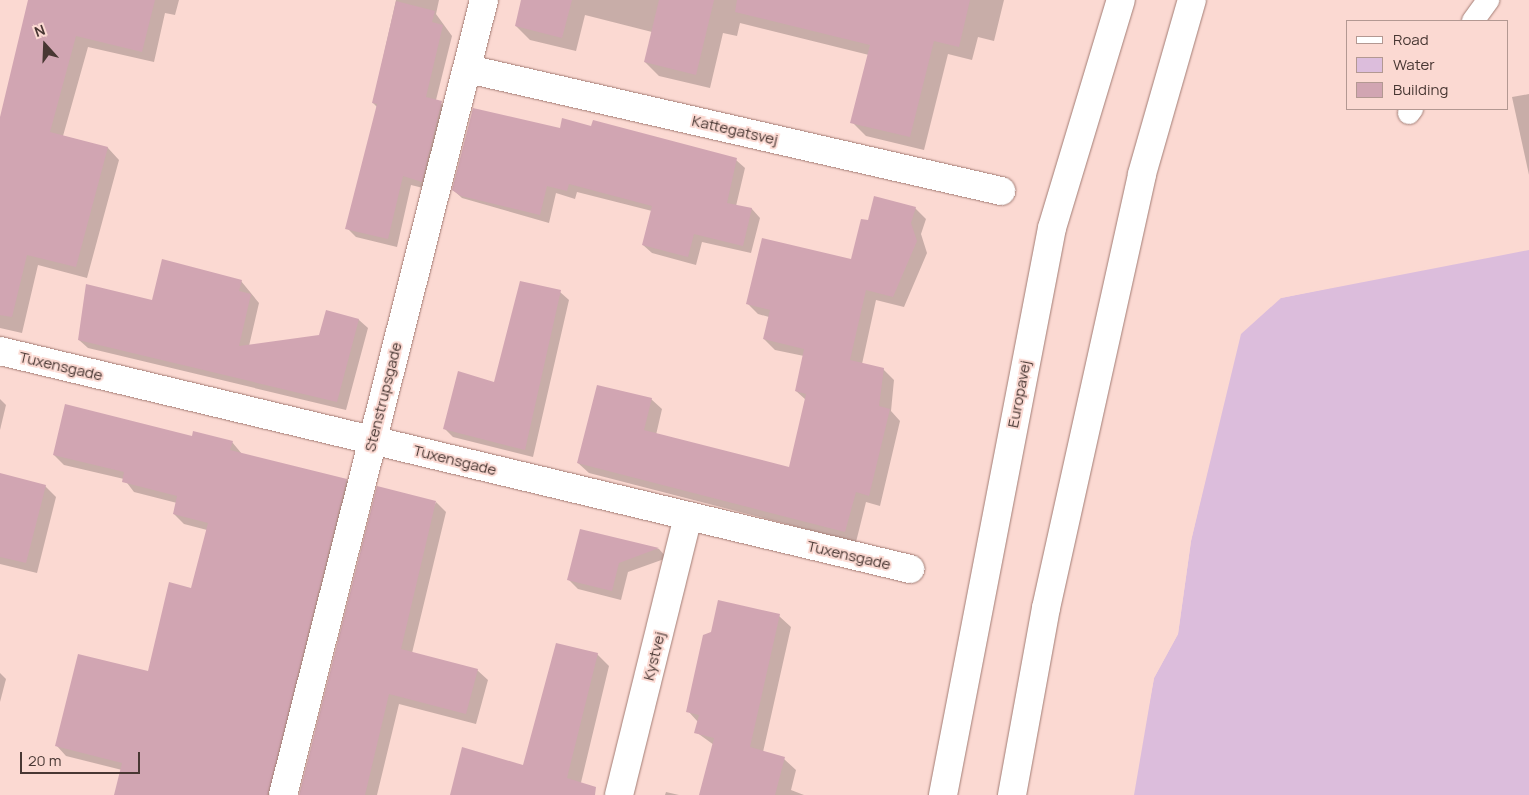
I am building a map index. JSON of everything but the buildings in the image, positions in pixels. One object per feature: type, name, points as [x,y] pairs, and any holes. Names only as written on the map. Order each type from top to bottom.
[{"type":"street","name":"Stenstrupsgade","points":[[283,795],[484,0]]},
{"type":"street","name":"Europavej","points":[[943,795],[1052,228],[1121,0]]},
{"type":"street","points":[[1012,795],[1046,608],[1142,174],[1192,0]]},
{"type":"street","name":"Kattegatsvej","points":[[468,69],[1000,191]]},
{"type":"street","name":"Tuxensgade","points":[[0,351],[910,569]]},
{"type":"street","name":"Kystvej","points":[[619,795],[688,516]]},
{"type":"lane","points":[[1474,20],[1488,0]]},
{"type":"water","points":[[1529,250],[1529,795],[1134,795],[1154,678],[1178,634],[1191,541],[1241,334],[1281,298]]},
{"type":"pier","points":[[1529,247],[1281,298],[1280,296]]},
{"type":"pier","points":[[1239,333],[1191,541],[1178,634],[1154,678],[1132,795],[1152,678],[1175,634],[1189,540]]}]
